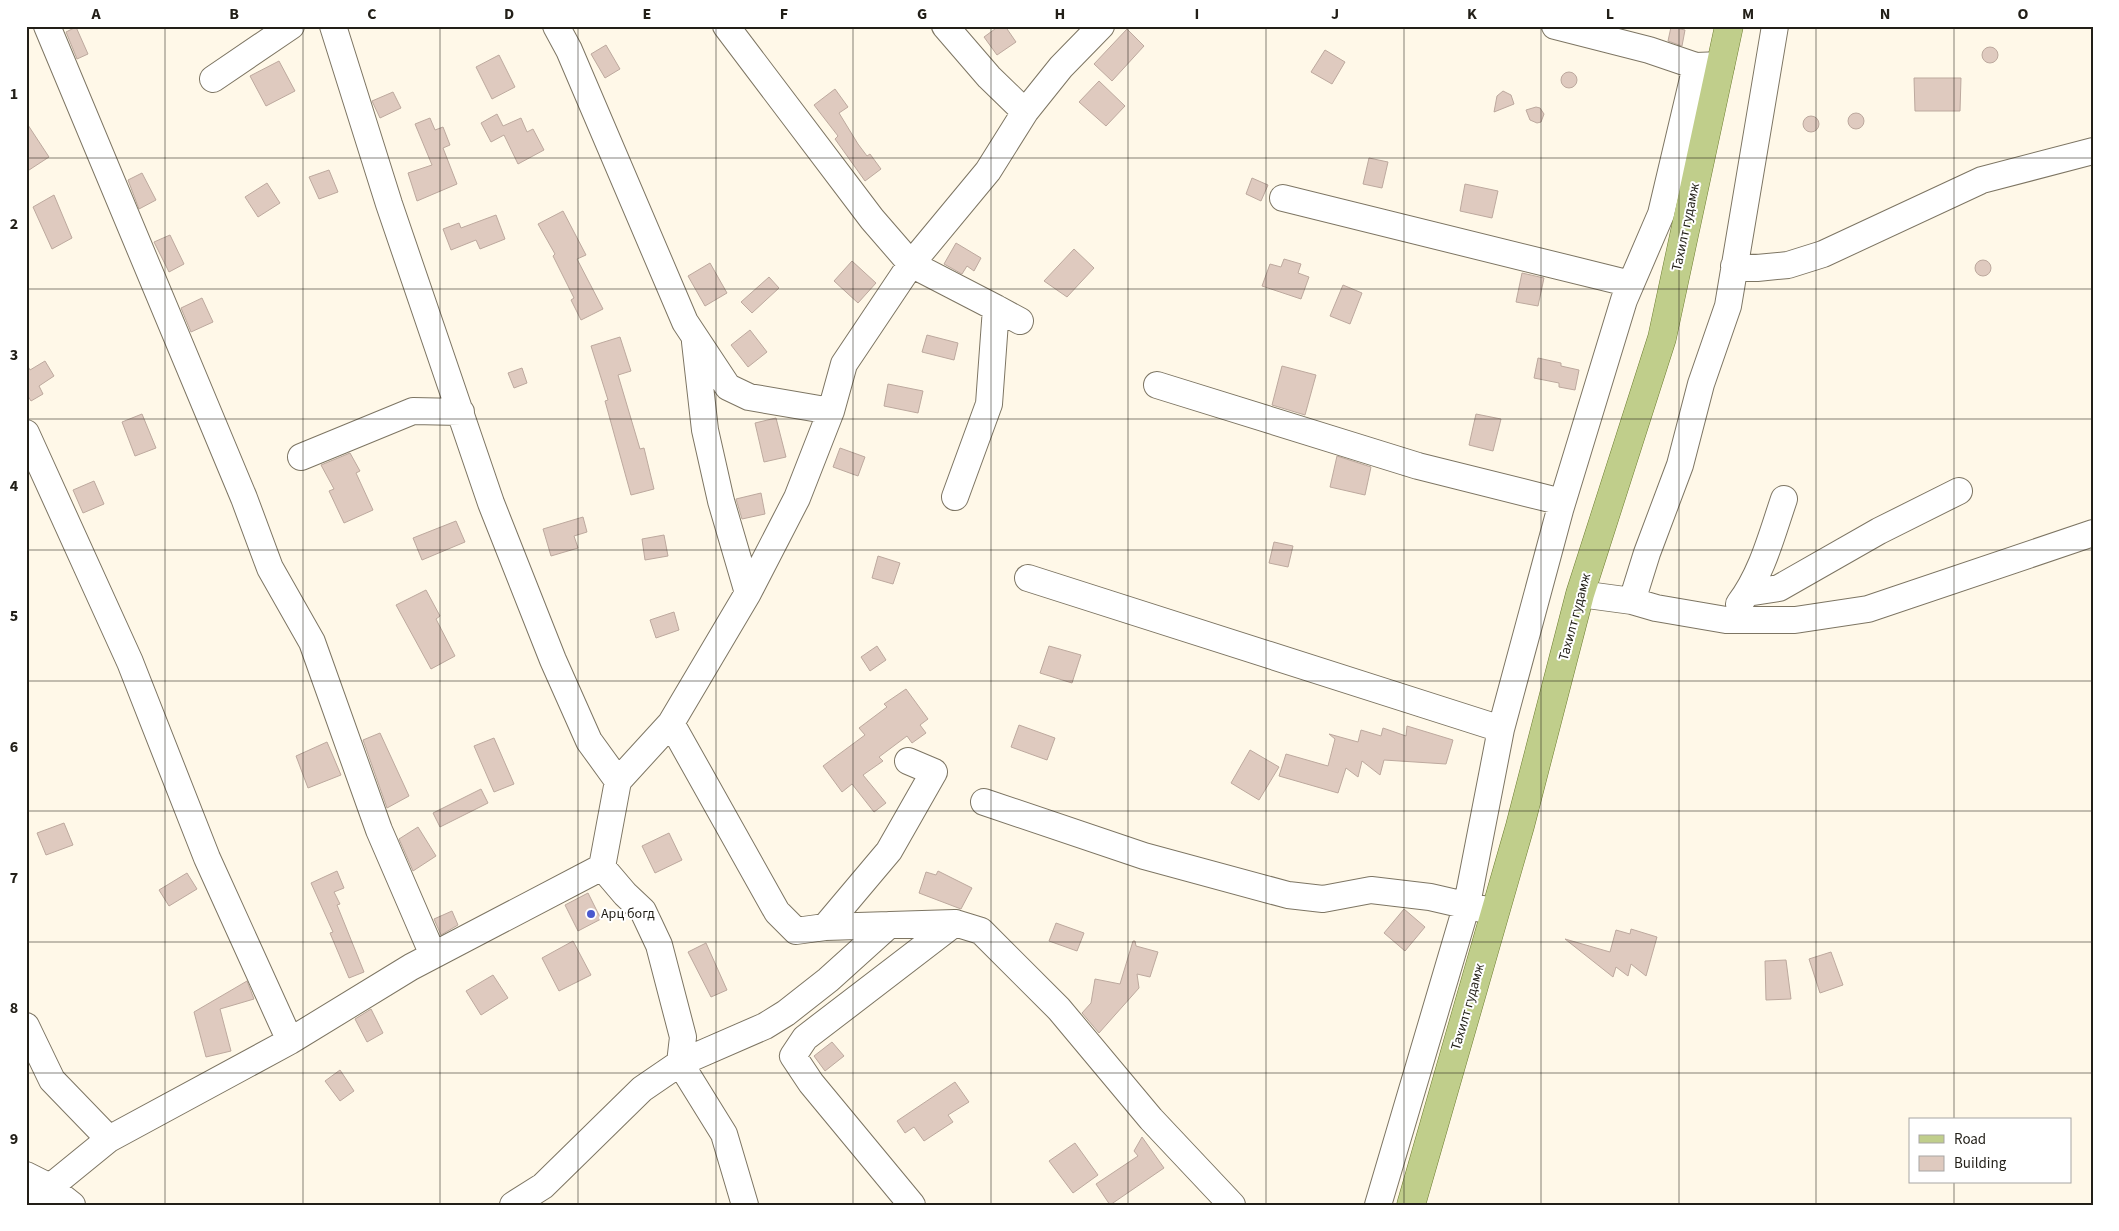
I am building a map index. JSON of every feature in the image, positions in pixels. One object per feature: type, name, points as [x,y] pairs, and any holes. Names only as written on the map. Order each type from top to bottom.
[{"type":"main road","name":"Тахилт гудамж","points":[[1412,1205],[1495,914],[1580,594],[1662,338],[1709,65],[1730,26]]},
{"type":"street","points":[[47,26],[240,489],[270,568],[312,642],[379,830],[433,955]]},
{"type":"street","points":[[213,79],[291,26]]},
{"type":"street","points":[[333,26],[388,204],[491,503],[553,660],[589,742],[618,781]]},
{"type":"street","points":[[556,26],[569,50],[685,322],[728,387],[749,397],[831,411]]},
{"type":"street","points":[[726,26],[872,218],[911,264],[1020,321]]},
{"type":"street","points":[[945,26],[989,77],[1026,112]]},
{"type":"street","points":[[602,867],[618,781],[672,723],[748,593],[797,498],[831,411],[844,364],[911,264],[988,171],[1026,112],[1061,67],[1101,26]]},
{"type":"street","points":[[1378,1205],[1467,904],[1502,729],[1562,502],[1624,300],[1661,214],[1709,65],[1555,26]]},
{"type":"street","points":[[1632,601],[1647,553],[1680,465],[1701,384],[1728,306],[1774,26]]},
{"type":"street","points":[[1734,266],[1757,268],[1788,265],[1823,254],[1982,180],[2093,151]]},
{"type":"street","points":[[1283,198],[1631,284]]},
{"type":"street","points":[[955,497],[990,404],[996,308]]},
{"type":"street","points":[[694,336],[705,430],[721,501],[748,593]]},
{"type":"street","points":[[1157,385],[1418,466],[1562,502]]},
{"type":"street","points":[[301,457],[414,411],[461,412]]},
{"type":"street","points":[[26,433],[130,662],[207,858],[290,1041]]},
{"type":"street","points":[[1747,593],[1779,588],[1879,531],[1959,491]]},
{"type":"street","points":[[1726,620],[1747,593],[1764,556],[1784,499]]},
{"type":"street","points":[[1580,594],[1632,601],[1656,608],[1726,620],[1795,620],[1868,609],[2093,534]]},
{"type":"street","points":[[1028,578],[1502,729]]},
{"type":"street","points":[[672,723],[777,912],[796,931],[825,927],[955,923],[981,931],[1059,1009],[1151,1119],[1232,1205]]},
{"type":"street","points":[[825,927],[889,851],[934,772],[908,760]]},
{"type":"street","points":[[984,802],[1144,856],[1288,895],[1322,899],[1371,890],[1430,897],[1467,904],[1495,914]]},
{"type":"street","points":[[37,1181],[73,1169],[109,1139],[290,1041],[433,955],[602,867]]},
{"type":"street","points":[[602,867],[625,894],[643,911],[659,945],[683,1037],[680,1063],[724,1134],[745,1205]]},
{"type":"street","points":[[912,1205],[811,1083],[793,1056],[805,1038],[955,923]]},
{"type":"street","points":[[521,1202],[543,1186],[642,1089],[680,1063],[765,1026],[786,1013],[828,980],[889,925]]},
{"type":"street","points":[[26,1026],[52,1080],[109,1139]]},
{"type":"street","points":[[28,1205],[37,1181]]},
{"type":"street","points":[[37,1181],[72,1205]]},
{"type":"building","points":[[999,26],[1005,26],[1016,42],[997,55],[984,37]]},
{"type":"building","points":[[76,27],[88,54],[77,59],[66,32]]},
{"type":"building","points":[[1671,27],[1685,30],[1682,46],[1668,41]]},
{"type":"building","points":[[1127,29],[1144,46],[1112,81],[1094,64]]},
{"type":"building","points":[[606,45],[620,69],[605,78],[591,54]]},
{"type":"building","points":[[1990,47],[1996,49],[1998,55],[1996,61],[1990,63],[1984,61],[1982,55],[1984,49]]},
{"type":"building","points":[[1325,50],[1345,62],[1332,84],[1311,72]]},
{"type":"building","points":[[499,55],[515,87],[492,99],[476,67]]},
{"type":"building","points":[[279,61],[295,91],[266,106],[250,76]]},
{"type":"building","points":[[1569,72],[1575,74],[1577,80],[1575,86],[1569,88],[1563,86],[1561,80],[1563,74]]},
{"type":"building","points":[[1914,78],[1961,78],[1960,111],[1915,111]]},
{"type":"building","points":[[1099,81],[1125,106],[1106,126],[1079,102]]},
{"type":"building","points":[[835,89],[848,107],[839,113],[867,156],[870,154],[881,169],[865,181],[835,139],[838,136],[814,105]]},
{"type":"building","points":[[1503,91],[1511,95],[1514,104],[1494,112],[1497,96]]},
{"type":"building","points":[[393,92],[401,108],[380,118],[372,101]]},
{"type":"building","points":[[1536,107],[1540,108],[1544,114],[1541,122],[1537,123],[1530,120],[1526,110]]},
{"type":"building","points":[[1856,113],[1862,115],[1864,121],[1862,127],[1856,129],[1850,127],[1848,121],[1850,115]]},
{"type":"building","points":[[497,114],[503,126],[521,118],[527,132],[533,129],[544,150],[518,164],[504,135],[491,142],[481,123]]},
{"type":"building","points":[[1811,116],[1817,118],[1819,124],[1817,130],[1811,132],[1805,130],[1803,124],[1805,118]]},
{"type":"building","points":[[430,118],[435,130],[443,127],[450,145],[443,148],[457,184],[417,201],[408,173],[432,165],[415,124]]},
{"type":"building","points":[[26,122],[49,157],[26,172]]},
{"type":"building","points":[[1369,158],[1388,162],[1382,188],[1363,184]]},
{"type":"building","points":[[329,170],[338,192],[319,199],[309,177]]},
{"type":"building","points":[[142,173],[156,200],[139,209],[128,180]]},
{"type":"building","points":[[1252,178],[1268,185],[1261,201],[1246,194]]},
{"type":"building","points":[[267,183],[280,203],[258,217],[245,197]]},
{"type":"building","points":[[1465,184],[1498,191],[1492,218],[1460,211]]},
{"type":"building","points":[[54,195],[72,238],[52,249],[33,207]]},
{"type":"building","points":[[563,211],[586,255],[577,259],[603,309],[581,320],[571,300],[574,298],[553,256],[555,254],[538,224]]},
{"type":"building","points":[[496,215],[505,239],[480,249],[476,240],[451,250],[443,229],[459,223],[461,228]]},
{"type":"building","points":[[170,235],[184,264],[169,272],[154,242]]},
{"type":"building","points":[[956,243],[981,258],[974,271],[967,266],[962,274],[944,264]]},
{"type":"building","points":[[1074,249],[1094,268],[1067,297],[1044,281]]},
{"type":"building","points":[[1284,259],[1301,264],[1298,273],[1309,277],[1301,299],[1262,286],[1270,264],[1281,267]]},
{"type":"building","points":[[1983,260],[1989,262],[1991,268],[1989,274],[1983,276],[1977,274],[1975,268],[1977,262]]},
{"type":"building","points":[[852,261],[876,283],[858,303],[834,281]]},
{"type":"building","points":[[710,263],[727,293],[705,306],[688,276]]},
{"type":"building","points":[[1522,273],[1544,278],[1538,306],[1516,302]]},
{"type":"building","points":[[769,277],[779,288],[752,313],[741,302]]},
{"type":"building","points":[[1343,285],[1362,293],[1350,324],[1330,316]]},
{"type":"building","points":[[202,298],[213,322],[191,332],[181,308]]},
{"type":"building","points":[[750,330],[767,352],[748,367],[731,345]]},
{"type":"building","points":[[927,335],[958,343],[954,360],[922,352]]},
{"type":"building","points":[[620,337],[631,371],[618,375],[640,449],[644,448],[654,489],[631,495],[605,401],[608,400],[591,346]]},
{"type":"building","points":[[1538,358],[1561,363],[1561,366],[1579,370],[1575,390],[1559,387],[1559,383],[1534,378]]},
{"type":"building","points":[[45,361],[54,376],[39,386],[43,394],[31,401],[26,393],[26,363],[30,370]]},
{"type":"building","points":[[1282,366],[1316,375],[1305,415],[1272,405]]},
{"type":"building","points":[[522,368],[527,383],[514,388],[508,373]]},
{"type":"building","points":[[888,384],[923,391],[918,413],[884,406]]},
{"type":"building","points":[[142,414],[156,448],[135,456],[122,422]]},
{"type":"building","points":[[1476,414],[1501,419],[1493,451],[1469,445]]},
{"type":"building","points":[[776,418],[786,457],[764,462],[755,423]]},
{"type":"building","points":[[840,448],[865,457],[858,476],[833,467]]},
{"type":"building","points":[[350,453],[360,471],[356,473],[373,510],[344,523],[329,491],[334,489],[321,465]]},
{"type":"building","points":[[1337,456],[1371,467],[1365,495],[1330,487]]},
{"type":"building","points":[[94,481],[104,504],[83,513],[73,490]]},
{"type":"building","points":[[761,493],[765,514],[742,519],[736,499]]},
{"type":"building","points":[[583,517],[587,532],[574,536],[578,548],[551,556],[543,529]]},
{"type":"building","points":[[456,521],[465,542],[422,560],[413,538]]},
{"type":"building","points":[[664,535],[668,556],[645,560],[642,539]]},
{"type":"building","points":[[1274,542],[1293,546],[1288,567],[1269,563]]},
{"type":"building","points":[[878,556],[900,563],[893,584],[872,578]]},
{"type":"building","points":[[426,590],[440,616],[436,619],[455,656],[431,669],[396,605]]},
{"type":"building","points":[[674,612],[679,630],[656,638],[650,620]]},
{"type":"building","points":[[877,646],[886,660],[870,671],[861,657]]},
{"type":"building","points":[[1049,646],[1081,655],[1072,683],[1040,673]]},
{"type":"building","points":[[906,689],[928,719],[920,725],[926,733],[912,743],[907,736],[879,757],[883,761],[863,775],[886,803],[874,812],[852,784],[842,792],[823,766],[865,735],[859,728],[887,707],[884,704]]},
{"type":"building","points":[[1019,725],[1055,738],[1047,760],[1011,747]]},
{"type":"building","points":[[1407,726],[1453,740],[1446,764],[1384,760],[1380,775],[1362,761],[1358,777],[1346,768],[1338,793],[1279,776],[1286,754],[1328,766],[1335,739],[1329,734],[1358,742],[1361,730],[1381,736],[1383,728],[1406,736]]},
{"type":"building","points":[[380,733],[409,796],[387,808],[363,740]]},
{"type":"building","points":[[494,738],[514,784],[494,792],[474,746]]},
{"type":"building","points":[[327,742],[341,775],[308,788],[296,756]]},
{"type":"building","points":[[1250,750],[1279,767],[1259,800],[1231,783]]},
{"type":"building","points":[[481,789],[488,803],[440,827],[433,813]]},
{"type":"building","points":[[64,823],[73,845],[46,855],[37,833]]},
{"type":"building","points":[[418,827],[436,856],[413,871],[399,839]]},
{"type":"building","points":[[669,833],[682,860],[655,873],[642,846]]},
{"type":"building","points":[[337,871],[344,888],[334,892],[340,904],[337,905],[364,972],[349,978],[330,933],[333,932],[311,883]]},
{"type":"building","points":[[938,871],[972,888],[961,909],[919,893],[926,872],[936,875]]},
{"type":"building","points":[[187,873],[197,889],[169,906],[159,890]]},
{"type":"building","points":[[588,893],[601,919],[578,931],[565,905]]},
{"type":"building","points":[[1404,909],[1425,927],[1405,951],[1384,933]]},
{"type":"building","points":[[452,911],[458,925],[441,935],[434,919]]},
{"type":"building","points":[[1056,923],[1084,933],[1077,951],[1049,941]]},
{"type":"building","points":[[1631,929],[1657,937],[1646,976],[1631,964],[1628,976],[1616,967],[1613,977],[1565,939],[1610,952],[1616,930],[1630,934]]},
{"type":"building","points":[[573,941],[591,975],[559,991],[542,958]]},
{"type":"building","points":[[1133,941],[1135,941],[1136,946],[1158,952],[1150,977],[1137,974],[1139,988],[1099,1033],[1082,1013],[1091,1003],[1095,979],[1120,984]]},
{"type":"building","points":[[706,943],[727,990],[711,997],[688,952]]},
{"type":"building","points":[[1831,952],[1843,985],[1820,993],[1809,959]]},
{"type":"building","points":[[1786,960],[1791,999],[1766,1000],[1765,961]]},
{"type":"building","points":[[493,975],[508,998],[481,1015],[466,991]]},
{"type":"building","points":[[247,981],[254,999],[220,1009],[231,1051],[206,1057],[194,1012]]},
{"type":"building","points":[[371,1009],[383,1033],[367,1042],[355,1019]]},
{"type":"building","points":[[832,1042],[844,1056],[825,1071],[814,1056]]},
{"type":"building","points":[[340,1070],[354,1091],[340,1101],[325,1081]]},
{"type":"building","points":[[955,1082],[969,1102],[948,1115],[953,1122],[924,1141],[914,1127],[905,1133],[897,1121]]},
{"type":"building","points":[[1142,1137],[1164,1168],[1110,1205],[1096,1184],[1138,1156],[1134,1151]]},
{"type":"building","points":[[1075,1143],[1098,1175],[1073,1193],[1049,1161]]},
{"type":"place","name":"Арц богд","points":[[591,914]]}]
